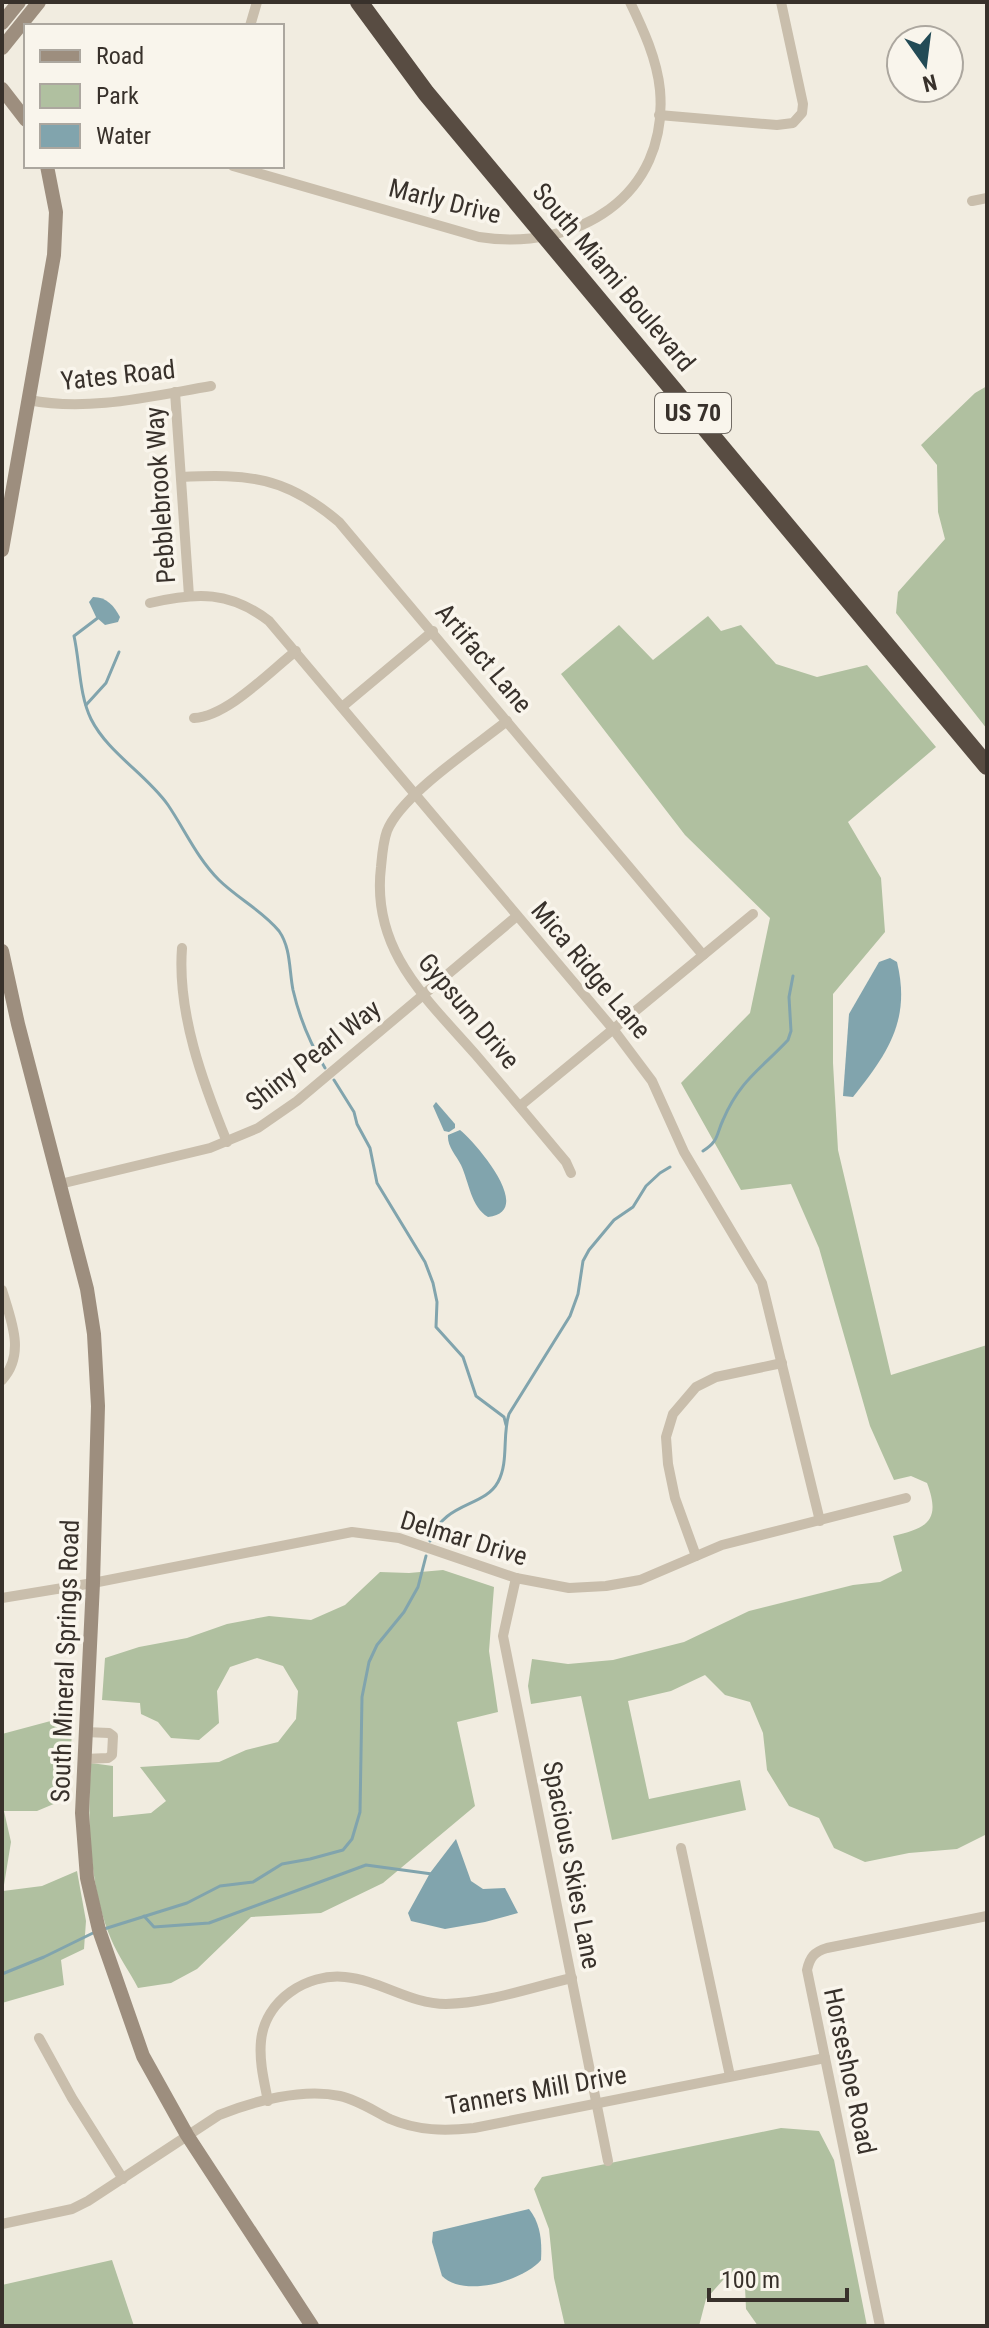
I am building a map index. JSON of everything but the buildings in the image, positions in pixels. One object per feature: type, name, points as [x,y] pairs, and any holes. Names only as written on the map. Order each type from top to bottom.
[{"type":"highway","name":"South Miami Boulevard","points":[[359,2],[426,93],[987,766]]},
{"type":"street","points":[[2,23],[19,2]]},
{"type":"street","points":[[2,48],[39,2]]},
{"type":"street","points":[[251,24],[257,2]]},
{"type":"street","name":"Marly Drive","points":[[237,168],[479,237],[547,237],[581,226],[631,191],[648,164],[659,115],[660,88],[656,70],[630,2]]},
{"type":"street","points":[[659,115],[777,125],[793,123],[802,113],[803,104],[781,2]]},
{"type":"street","points":[[2,89],[24,117]]},
{"type":"street","points":[[2,550],[55,238],[55,202],[47,168]]},
{"type":"street","points":[[972,201],[987,198]]},
{"type":"street","name":"Yates Road","points":[[29,400],[52,405],[85,405],[211,386]]},
{"type":"street","name":"Pebblebrook Way","points":[[175,392],[189,596]]},
{"type":"street","name":"Artifact Lane","points":[[181,477],[266,479],[318,504],[358,542],[703,955]]},
{"type":"street","name":"Mica Ridge Lane","points":[[150,603],[189,596],[234,599],[250,606],[269,621],[613,1029],[652,1081],[684,1152],[762,1283],[820,1521]]},
{"type":"street","points":[[342,707],[433,631]]},
{"type":"street","points":[[194,718],[207,717],[224,709],[296,651]]},
{"type":"street","name":"Gypsum Drive","points":[[507,721],[416,794],[401,810],[387,831],[379,884],[380,909],[385,932],[407,974],[520,1106],[566,1162],[571,1173]]},
{"type":"street","points":[[520,1106],[753,914]]},
{"type":"street","name":"Shiny Pearl Way","points":[[60,1184],[227,1142],[258,1128],[297,1101],[517,916]]},
{"type":"street","points":[[182,948],[182,988],[191,1032],[204,1081],[227,1142]]},
{"type":"street","name":"South Mineral Springs Road","points":[[2,951],[87,1289],[95,1343],[98,1406],[84,1759],[83,1845],[87,1878],[99,1930],[143,2056],[187,2135],[312,2326]]},
{"type":"street","points":[[2,1290],[16,1351],[12,1369],[2,1380]]},
{"type":"street","points":[[696,1556],[675,1498],[668,1464],[666,1437],[673,1414],[696,1387],[716,1377],[782,1363]]},
{"type":"street","name":"Delmar Drive","points":[[2,1598],[352,1532],[399,1538],[516,1578],[569,1588],[606,1586],[640,1580],[722,1545],[906,1498]]},
{"type":"street","name":"Spacious Skies Lane","points":[[516,1578],[503,1636],[608,2161]]},
{"type":"street","points":[[84,1759],[108,1758],[112,1755],[113,1736],[109,1733],[85,1732]]},
{"type":"street","points":[[681,1848],[730,2076]]},
{"type":"street","name":"Horseshoe Road","points":[[880,2326],[807,1970],[813,1954],[827,1948],[987,1916]]},
{"type":"street","points":[[268,2101],[260,2060],[261,2037],[278,2003],[302,1984],[321,1977],[346,1977],[417,2000],[444,2004],[468,2002],[572,1978]]},
{"type":"street","points":[[39,2038],[123,2179]]},
{"type":"street","name":"Tanners Mill Drive","points":[[2,2224],[72,2209],[219,2115],[268,2101],[308,2094],[339,2096],[410,2126],[448,2131],[825,2058]]},
{"type":"green space","points":[[987,386],[987,729],[896,613],[898,592],[945,539],[938,512],[937,465],[921,445],[975,393]]},
{"type":"green space","points":[[708,616],[721,631],[741,625],[776,664],[817,677],[867,665],[936,747],[848,822],[881,878],[885,932],[833,994],[833,1063],[838,1150],[891,1375],[987,1345],[987,1834],[957,1849],[909,1853],[865,1862],[834,1848],[819,1818],[789,1806],[767,1770],[763,1733],[750,1702],[725,1695],[705,1675],[671,1691],[628,1701],[649,1799],[740,1780],[746,1810],[612,1840],[581,1696],[531,1704],[528,1686],[532,1659],[568,1664],[613,1660],[684,1642],[749,1611],[853,1585],[880,1582],[902,1571],[893,1536],[915,1530],[932,1514],[927,1483],[911,1476],[894,1480],[870,1426],[819,1248],[791,1184],[741,1190],[681,1083],[750,1013],[770,918],[685,835],[561,674],[619,625],[653,660]]},
{"type":"green space","points":[[443,1570],[494,1587],[489,1651],[498,1712],[457,1722],[475,1806],[383,1883],[321,1913],[251,1917],[197,1969],[171,1983],[138,1988],[111,1939],[98,1897],[91,1852],[91,1763],[113,1766],[113,1817],[151,1813],[166,1801],[140,1767],[219,1762],[246,1750],[278,1742],[296,1719],[298,1691],[283,1666],[257,1658],[230,1667],[217,1691],[219,1723],[199,1740],[171,1738],[158,1722],[141,1714],[140,1703],[102,1700],[105,1658],[139,1647],[187,1638],[227,1624],[269,1616],[311,1620],[345,1605],[380,1572]]},
{"type":"green space","points":[[73,1715],[68,1798],[37,1811],[4,1811],[11,1842],[3,1891],[42,1886],[77,1871],[86,1921],[84,1949],[61,1960],[64,1985],[2,2003],[2,1734]]},
{"type":"green space","points":[[781,2128],[819,2131],[834,2160],[867,2326],[758,2326],[746,2309],[745,2287],[734,2279],[723,2280],[706,2299],[699,2326],[565,2326],[554,2278],[549,2229],[534,2189],[542,2177]]},
{"type":"green space","points":[[112,2260],[134,2326],[2,2326],[2,2285]]},
{"type":"water","points":[[93,597],[106,600],[113,606],[120,617],[118,622],[105,625],[96,617],[89,602]]},
{"type":"water","points":[[890,958],[897,962],[901,983],[901,1001],[893,1035],[877,1066],[853,1097],[843,1096],[849,1014],[879,962]]},
{"type":"water","points":[[436,1102],[455,1124],[449,1132],[444,1131],[433,1106]]},
{"type":"water","points":[[460,1130],[478,1148],[498,1176],[506,1203],[501,1212],[488,1217],[474,1201],[448,1139],[448,1135]]},
{"type":"water","points":[[456,1839],[471,1881],[483,1889],[505,1888],[518,1913],[445,1929],[411,1921],[408,1913],[430,1873]]},
{"type":"water","points":[[529,2209],[538,2227],[541,2247],[541,2260],[532,2268],[508,2280],[478,2286],[464,2286],[442,2276],[432,2242],[433,2232]]},
{"type":"waterway","points":[[99,617],[74,636],[82,689],[91,719],[107,742],[168,805],[211,871],[279,931],[288,952],[299,1010],[325,1068]]},
{"type":"waterway","points":[[86,705],[106,683],[119,652]]},
{"type":"waterway","points":[[703,1151],[715,1141],[730,1106],[744,1085],[788,1040],[793,976]]},
{"type":"waterway","points":[[334,1080],[354,1112],[370,1148],[377,1183],[425,1262],[437,1302],[436,1327],[463,1357],[476,1396],[504,1417],[506,1425]]},
{"type":"waterway","points":[[430,1541],[445,1519],[483,1497],[498,1482],[509,1414],[570,1316],[578,1294],[583,1261],[589,1250],[614,1220],[633,1207],[646,1186],[670,1167]]},
{"type":"waterway","points":[[104,1929],[187,1903],[220,1886],[253,1882],[282,1864],[343,1850],[352,1839],[360,1812],[362,1697],[369,1662],[377,1645],[404,1612],[418,1587],[426,1556]]},
{"type":"waterway","points":[[144,1916],[154,1927],[209,1923],[366,1865],[432,1874]]},
{"type":"waterway","points":[[2,1974],[93,1933]]}]
